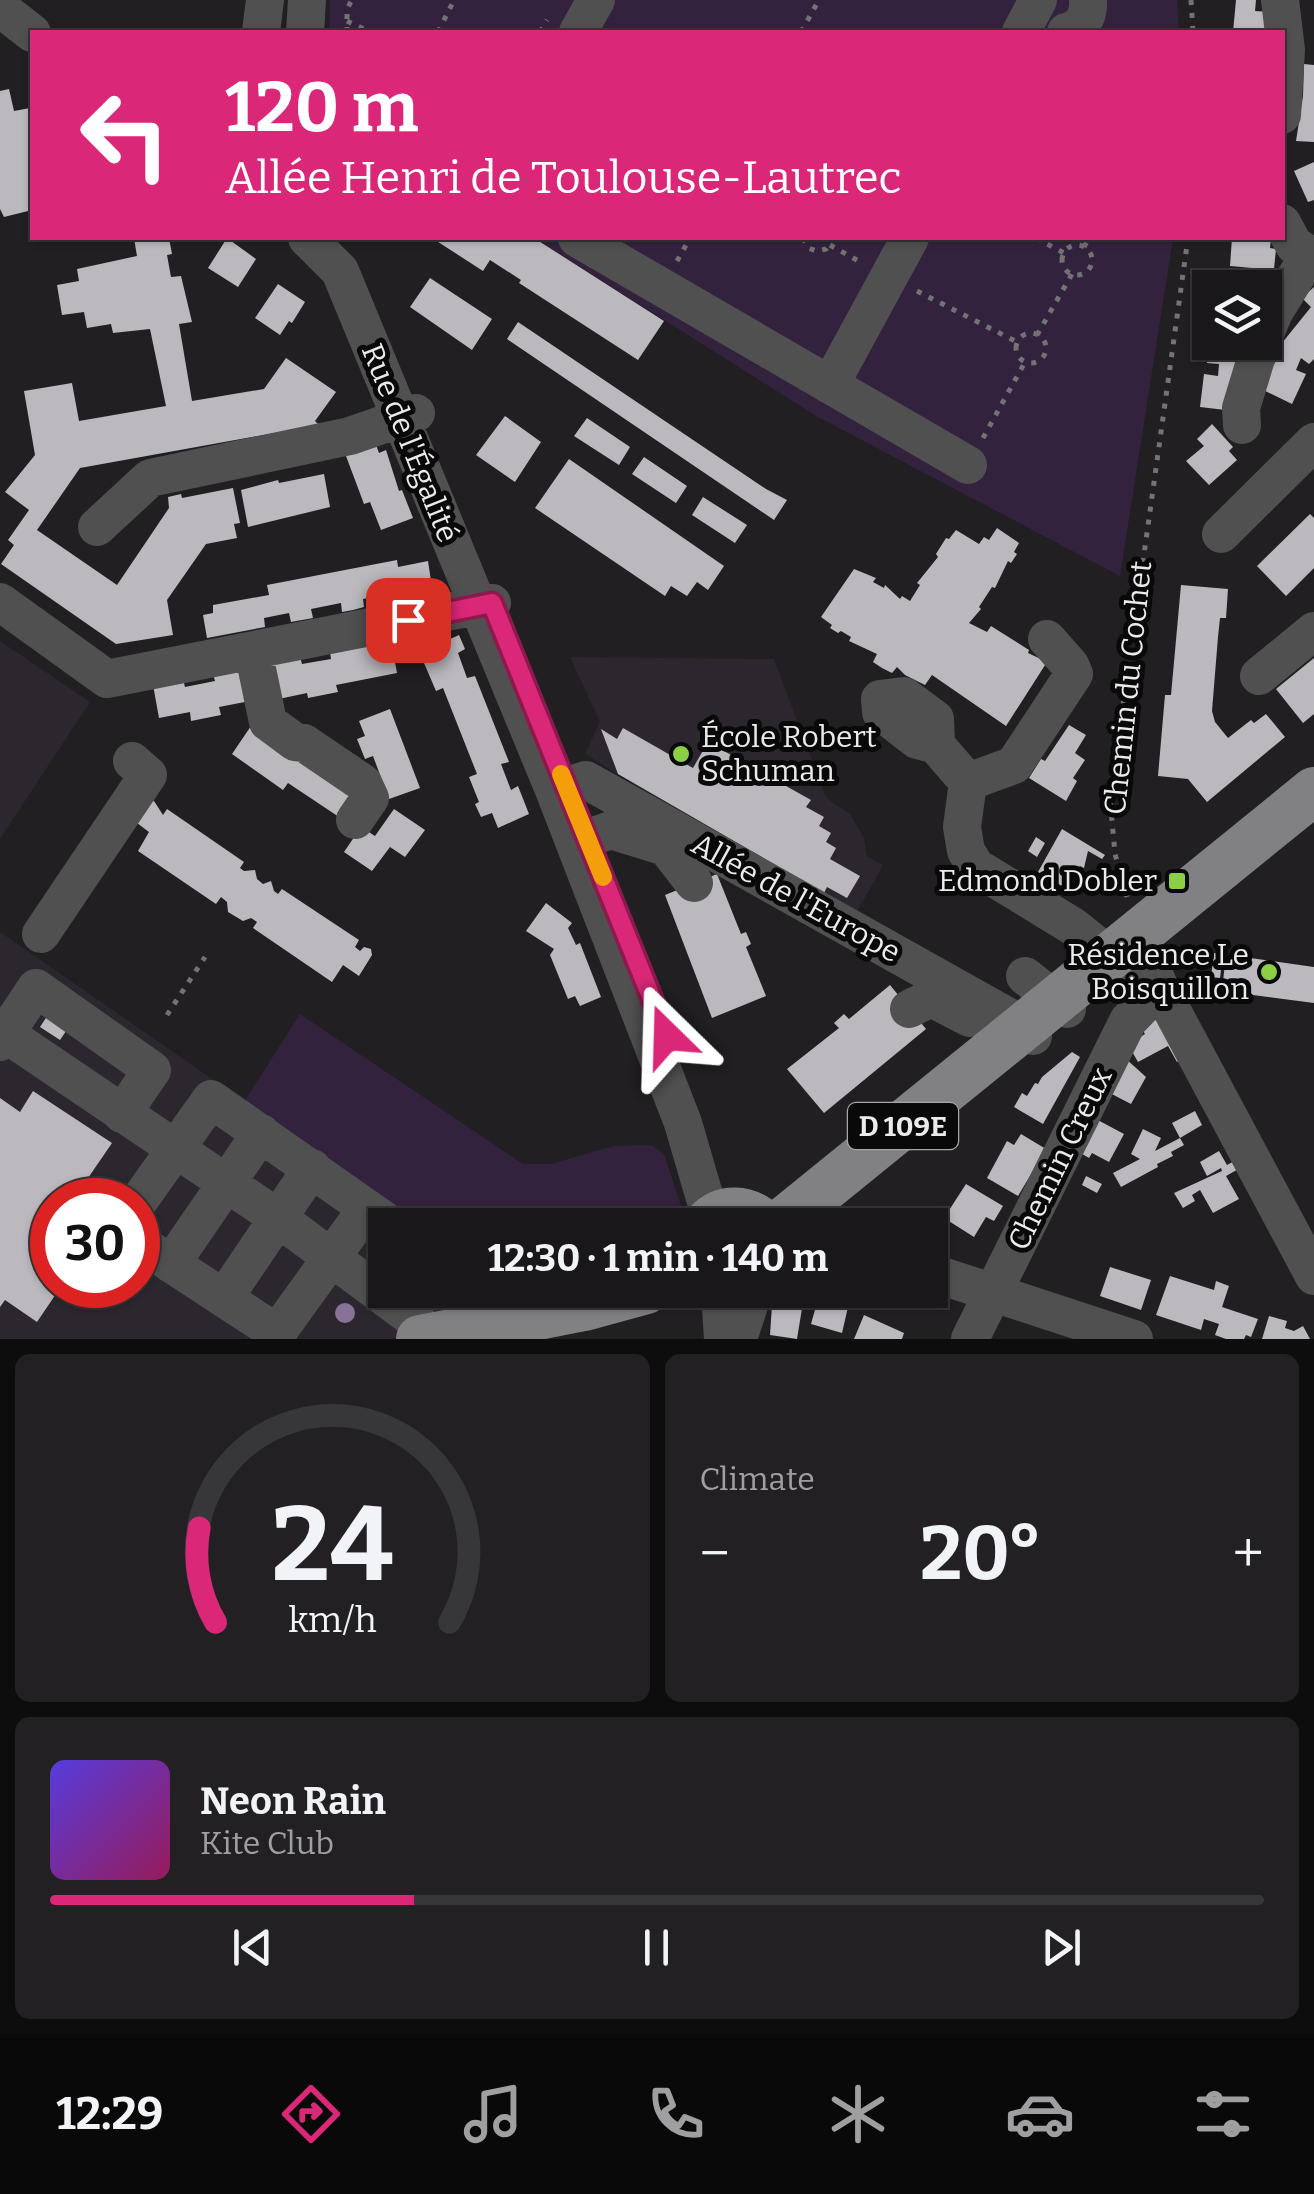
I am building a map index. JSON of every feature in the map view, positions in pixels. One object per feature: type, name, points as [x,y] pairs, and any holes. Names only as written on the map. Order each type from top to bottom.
[{"type":"main road","name":"D 109E","points":[[1134,958],[1314,792]]},
{"type":"main road","name":"D 109E","points":[[759,1208],[1034,1016],[1134,958],[1314,807]]},
{"type":"main road","name":"D 109E","points":[[820,1208],[1034,1016]]},
{"type":"main road","points":[[425,1338],[579,1308]]},
{"type":"main road","points":[[506,1339],[556,1322],[582,1308]]},
{"type":"street","points":[[261,30],[264,0]]},
{"type":"street","points":[[305,30],[307,0]]},
{"type":"street","points":[[579,30],[596,0]]},
{"type":"street","points":[[1042,23],[1082,24],[1088,0]]},
{"type":"street","points":[[1280,0],[1284,30]]},
{"type":"street","points":[[0,8],[30,30]]},
{"type":"street","points":[[0,37],[30,60]]},
{"type":"street","points":[[1282,300],[1311,257],[1294,245],[1285,228]]},
{"type":"street","name":"Rue de l'Égalité","points":[[310,240],[340,271],[408,416],[560,788],[682,1123],[732,1208]]},
{"type":"street","name":"Rue de l'Égalité","points":[[341,240],[372,304],[408,416]]},
{"type":"street","points":[[580,240],[968,465]]},
{"type":"street","points":[[830,385],[909,240]]},
{"type":"street","points":[[1242,425],[1241,408],[1256,360]]},
{"type":"street","points":[[97,527],[150,478],[350,436],[408,416]]},
{"type":"street","points":[[1221,534],[1311,450]]},
{"type":"street","points":[[0,602],[107,678],[484,605]]},
{"type":"street","points":[[1259,676],[1314,631]]},
{"type":"street","points":[[968,782],[1014,765],[1074,674],[1047,639]]},
{"type":"street","points":[[253,650],[268,722],[363,783],[370,798],[356,820]]},
{"type":"street","points":[[936,745],[968,782],[962,827],[966,850],[976,867],[1074,927],[1134,958],[1314,1276]]},
{"type":"street","points":[[41,934],[148,775],[132,761]]},
{"type":"street","name":"Allée de l'Europe","points":[[560,788],[586,780],[1034,1016]]},
{"type":"street","name":"Rue de l'Égalité","points":[[560,788],[588,838],[735,1208]]},
{"type":"street","points":[[588,838],[611,830],[666,847],[694,883]]},
{"type":"street","name":"Chemin Creux","points":[[970,1339],[1128,1021],[1134,958]]},
{"type":"street","points":[[132,1098],[152,1070],[75,1046],[6,1029],[36,988],[75,1046],[132,1098],[174,1150],[368,1281]]},
{"type":"street","points":[[909,1009],[930,998],[974,1020],[1034,1016]]},
{"type":"street","points":[[155,1178],[211,1099],[368,1209]]},
{"type":"street","points":[[171,1264],[261,1132]]},
{"type":"street","points":[[224,1298],[312,1168]]},
{"type":"street","points":[[160,1257],[277,1333],[331,1257],[368,1226]]},
{"type":"street","points":[[948,1278],[1134,1339]]},
{"type":"street","points":[[402,1308],[418,1322],[425,1338]]},
{"type":"street","points":[[721,1308],[723,1339]]},
{"type":"street","points":[[738,1339],[748,1308]]},
{"type":"path","points":[[346,30],[352,0]]},
{"type":"path","points":[[439,30],[454,0]]},
{"type":"path","points":[[803,30],[819,0]]},
{"type":"path","points":[[1191,0],[1193,30]]},
{"type":"path","points":[[347,21],[366,30]]},
{"type":"path","points":[[804,240],[808,248],[817,251],[831,241],[888,276],[1017,342]]},
{"type":"path","points":[[1040,240],[1064,253]]},
{"type":"path","points":[[1084,248],[1088,240]]},
{"type":"path","name":"Chemin du Cochet","points":[[1134,958],[1115,854],[1110,799],[1188,240]]},
{"type":"path","points":[[1075,246],[1084,248],[1091,254],[1092,264],[1086,272],[1072,274],[1064,267],[1064,253],[1075,246]]},
{"type":"path","points":[[1038,335],[1072,274]]},
{"type":"path","points":[[1028,334],[1038,335],[1044,342],[1043,356],[1035,362],[1025,362],[1018,356],[1017,342],[1028,334]]},
{"type":"path","points":[[968,465],[1025,362]]},
{"type":"path","points":[[167,1015],[205,957]]},
{"type":"shaded area","points":[[330,0],[1177,0],[1179,30],[329,30]]},
{"type":"shaded area","points":[[537,240],[1173,240],[1120,576],[818,417]]},
{"type":"shaded area","points":[[0,641],[90,702],[0,839]]},
{"type":"shaded area","points":[[570,657],[774,659],[826,798],[850,814],[864,838],[867,856],[883,865],[853,919],[585,754],[600,722]]},
{"type":"shaded area","points":[[0,932],[398,1208],[368,1208],[368,1308],[516,1308],[392,1339],[0,1339]]},
{"type":"shaded area","points":[[300,1014],[523,1164],[551,1164],[613,1146],[651,1145],[664,1154],[682,1208],[398,1208],[244,1102]]},
{"type":"building","points":[[1236,0],[1256,0],[1255,11],[1270,12],[1268,30],[1233,30]]},
{"type":"building","points":[[1304,64],[1314,65],[1314,142],[1296,141]]},
{"type":"building","points":[[9,89],[14,111],[30,108],[30,210],[4,217],[0,209],[0,91]]},
{"type":"building","points":[[1314,162],[1314,200],[1308,202],[1294,171]]},
{"type":"building","points":[[134,240],[169,240],[172,254],[167,255],[171,277],[181,276],[192,322],[179,324],[192,401],[264,389],[286,358],[336,392],[315,421],[319,425],[80,468],[37,530],[117,585],[169,508],[168,497],[233,488],[240,523],[234,524],[237,538],[206,544],[167,600],[173,635],[116,644],[1,564],[14,545],[8,540],[29,510],[5,492],[35,455],[24,391],[72,383],[79,421],[166,406],[150,329],[113,333],[111,324],[87,328],[84,312],[62,315],[57,285],[79,281],[77,269],[137,256]]},
{"type":"building","points":[[226,240],[256,259],[238,287],[208,268]]},
{"type":"building","points":[[435,240],[537,240],[664,321],[638,360],[490,260],[483,271]]},
{"type":"building","points":[[1232,240],[1271,240],[1270,248],[1276,249],[1274,270],[1230,266]]},
{"type":"building","points":[[430,278],[492,319],[472,350],[410,307]]},
{"type":"building","points":[[278,284],[305,302],[280,335],[255,318]]},
{"type":"building","points":[[1314,287],[1314,359],[1309,364],[1301,358],[1296,370],[1306,374],[1292,404],[1261,389],[1276,360],[1282,360],[1282,343],[1311,307],[1302,298]]},
{"type":"building","points":[[518,322],[787,500],[774,520],[507,339]]},
{"type":"building","points":[[1241,360],[1234,411],[1200,407],[1204,374],[1218,376],[1219,364],[1207,363]]},
{"type":"building","points":[[505,416],[541,442],[515,482],[476,455]]},
{"type":"building","points":[[587,418],[630,447],[619,465],[574,436]]},
{"type":"building","points":[[1212,424],[1233,447],[1229,451],[1237,460],[1209,485],[1186,461],[1204,446],[1197,439]]},
{"type":"building","points":[[376,445],[379,453],[386,450],[399,491],[402,490],[413,518],[381,530],[370,502],[364,504],[346,456]]},
{"type":"building","points":[[644,457],[687,486],[676,503],[632,474]]},
{"type":"building","points":[[569,459],[724,566],[708,590],[697,582],[687,596],[671,586],[665,596],[535,508]]},
{"type":"building","points":[[324,474],[330,507],[248,527],[241,490]]},
{"type":"building","points":[[703,497],[747,525],[735,543],[692,515]]},
{"type":"building","points":[[1310,514],[1314,518],[1314,568],[1286,596],[1257,566]]},
{"type":"building","points":[[997,528],[1019,543],[1014,552],[1017,554],[1011,563],[1008,561],[995,588],[992,587],[969,623],[987,632],[991,626],[1047,662],[1006,726],[932,675],[925,685],[897,667],[892,673],[882,668],[873,662],[877,654],[849,641],[851,637],[830,628],[832,625],[821,617],[854,569],[876,578],[873,582],[884,588],[885,585],[900,599],[902,596],[910,601],[946,538],[956,530],[979,544],[984,537],[989,540]]},
{"type":"building","points":[[397,560],[398,567],[428,561],[433,594],[394,602],[392,593],[363,599],[364,607],[342,612],[341,603],[311,609],[313,618],[291,622],[289,613],[264,618],[265,627],[207,638],[203,615],[213,613],[213,605],[269,595],[267,585]]},
{"type":"building","points":[[1181,585],[1228,589],[1226,618],[1220,618],[1218,637],[1212,711],[1215,722],[1228,738],[1266,714],[1285,737],[1207,802],[1188,779],[1158,776],[1165,695],[1171,695]]},
{"type":"building","points":[[445,630],[450,639],[459,635],[465,649],[458,653],[467,678],[475,676],[509,762],[501,764],[511,790],[518,786],[529,814],[498,828],[492,813],[481,817],[475,804],[479,802],[469,777],[477,774],[443,688],[436,691],[415,642]]},
{"type":"building","points":[[391,640],[397,673],[336,685],[338,692],[274,700],[266,664],[300,657],[302,664],[331,659],[330,652]]},
{"type":"building","points":[[1314,658],[1314,714],[1303,723],[1276,689]]},
{"type":"building","points":[[243,668],[250,701],[219,707],[221,715],[191,721],[190,712],[159,718],[153,685],[183,679],[185,687],[215,681],[213,674]]},
{"type":"building","points":[[390,709],[420,788],[389,799],[373,756],[365,759],[357,739],[365,736],[359,721]]},
{"type":"building","points":[[1069,725],[1086,735],[1075,753],[1085,760],[1073,778],[1077,781],[1066,801],[1029,778]]},
{"type":"building","points":[[251,726],[357,790],[339,817],[288,783],[283,790],[232,754]]},
{"type":"building","points":[[623,728],[693,768],[708,742],[811,800],[806,807],[824,817],[819,826],[831,833],[826,842],[836,848],[830,859],[860,876],[847,898],[827,887],[824,893],[618,774],[601,729],[617,739]]},
{"type":"building","points":[[154,801],[163,815],[167,809],[244,862],[240,868],[244,871],[255,870],[263,884],[271,881],[278,894],[282,889],[359,940],[355,947],[360,951],[364,947],[371,949],[372,955],[359,976],[343,965],[332,982],[253,928],[257,922],[251,918],[243,921],[228,912],[227,902],[221,897],[216,904],[138,851],[149,832],[133,820],[145,803]]},
{"type":"building","points":[[394,809],[425,830],[405,857],[390,847],[372,871],[344,852],[361,827],[375,836]]},
{"type":"building","points":[[1062,829],[1105,855],[1102,859],[1088,851],[1084,868],[1080,866],[1067,889],[1038,872]]},
{"type":"building","points":[[1036,837],[1045,843],[1037,857],[1028,851]]},
{"type":"building","points":[[717,874],[741,934],[746,932],[751,944],[746,947],[766,996],[712,1018],[665,895]]},
{"type":"building","points":[[546,903],[572,923],[568,928],[576,945],[580,943],[601,997],[580,1006],[575,996],[568,999],[550,955],[554,949],[526,931]]},
{"type":"building","name":"Résidence Le Boisquillon","points":[[1214,953],[1314,967],[1314,1003],[1222,991],[1225,963],[1222,962],[1220,978],[1211,977]]},
{"type":"building","points":[[890,985],[926,1029],[824,1113],[787,1069],[839,1028],[834,1023],[844,1014],[849,1019]]},
{"type":"building","points":[[63,992],[83,1006],[60,1040],[40,1027]]},
{"type":"building","points":[[1162,1016],[1184,1058],[1177,1062],[1168,1046],[1138,1062],[1130,1048],[1145,1034],[1141,1028]]},
{"type":"building","points":[[1072,1052],[1080,1057],[1043,1124],[1014,1107],[1022,1093],[1027,1096],[1035,1083]]},
{"type":"building","points":[[1125,1058],[1146,1077],[1131,1104],[1106,1091]]},
{"type":"building","points":[[33,1091],[112,1143],[88,1178],[30,1178],[30,1308],[46,1308],[37,1322],[5,1300],[0,1307],[0,1098],[20,1112]]},
{"type":"building","points":[[1195,1111],[1202,1125],[1180,1138],[1172,1123]]},
{"type":"building","points":[[1094,1118],[1124,1134],[1109,1162],[1077,1151]]},
{"type":"building","points":[[1143,1129],[1161,1138],[1155,1151],[1180,1138],[1184,1145],[1171,1152],[1173,1156],[1157,1164],[1158,1167],[1121,1187],[1113,1173],[1140,1159],[1131,1154]]},
{"type":"building","points":[[1021,1134],[1046,1149],[1018,1196],[987,1178],[1007,1141],[1014,1145]]},
{"type":"building","points":[[1219,1151],[1227,1165],[1238,1159],[1242,1167],[1226,1176],[1239,1199],[1213,1213],[1200,1190],[1192,1195],[1195,1201],[1183,1208],[1174,1193],[1222,1171],[1221,1168],[1207,1176],[1200,1162]]},
{"type":"building","points":[[1086,1176],[1102,1184],[1097,1193],[1082,1185]]},
{"type":"building","points":[[966,1184],[1003,1206],[994,1221],[986,1217],[974,1237],[948,1221],[948,1212]]},
{"type":"building","points":[[1110,1267],[1151,1280],[1141,1310],[1100,1296]]},
{"type":"building","points":[[1170,1276],[1214,1290],[1216,1281],[1229,1286],[1222,1307],[1258,1319],[1251,1337],[1226,1339],[1215,1335],[1219,1324],[1204,1319],[1201,1330],[1156,1315]]},
{"type":"building","points":[[772,1308],[802,1308],[797,1339],[770,1335]]},
{"type":"building","points":[[815,1308],[848,1308],[842,1333],[811,1324]]},
{"type":"building","points":[[864,1315],[904,1333],[902,1339],[854,1339]]},
{"type":"building","points":[[1269,1316],[1287,1321],[1285,1328],[1294,1331],[1303,1326],[1310,1339],[1262,1339]]},
{"type":"slow traffic","points":[[561,774],[603,877]]},
{"type":"place","name":"École Robert Schuman","points":[[681,754]]},
{"type":"place","name":"Edmond Dobler","points":[[1177,881]]},
{"type":"place","name":"Résidence Le Boisquillon","points":[[1269,972]]},
{"type":"route","points":[[408,620],[492,603],[667,1036]]}]
